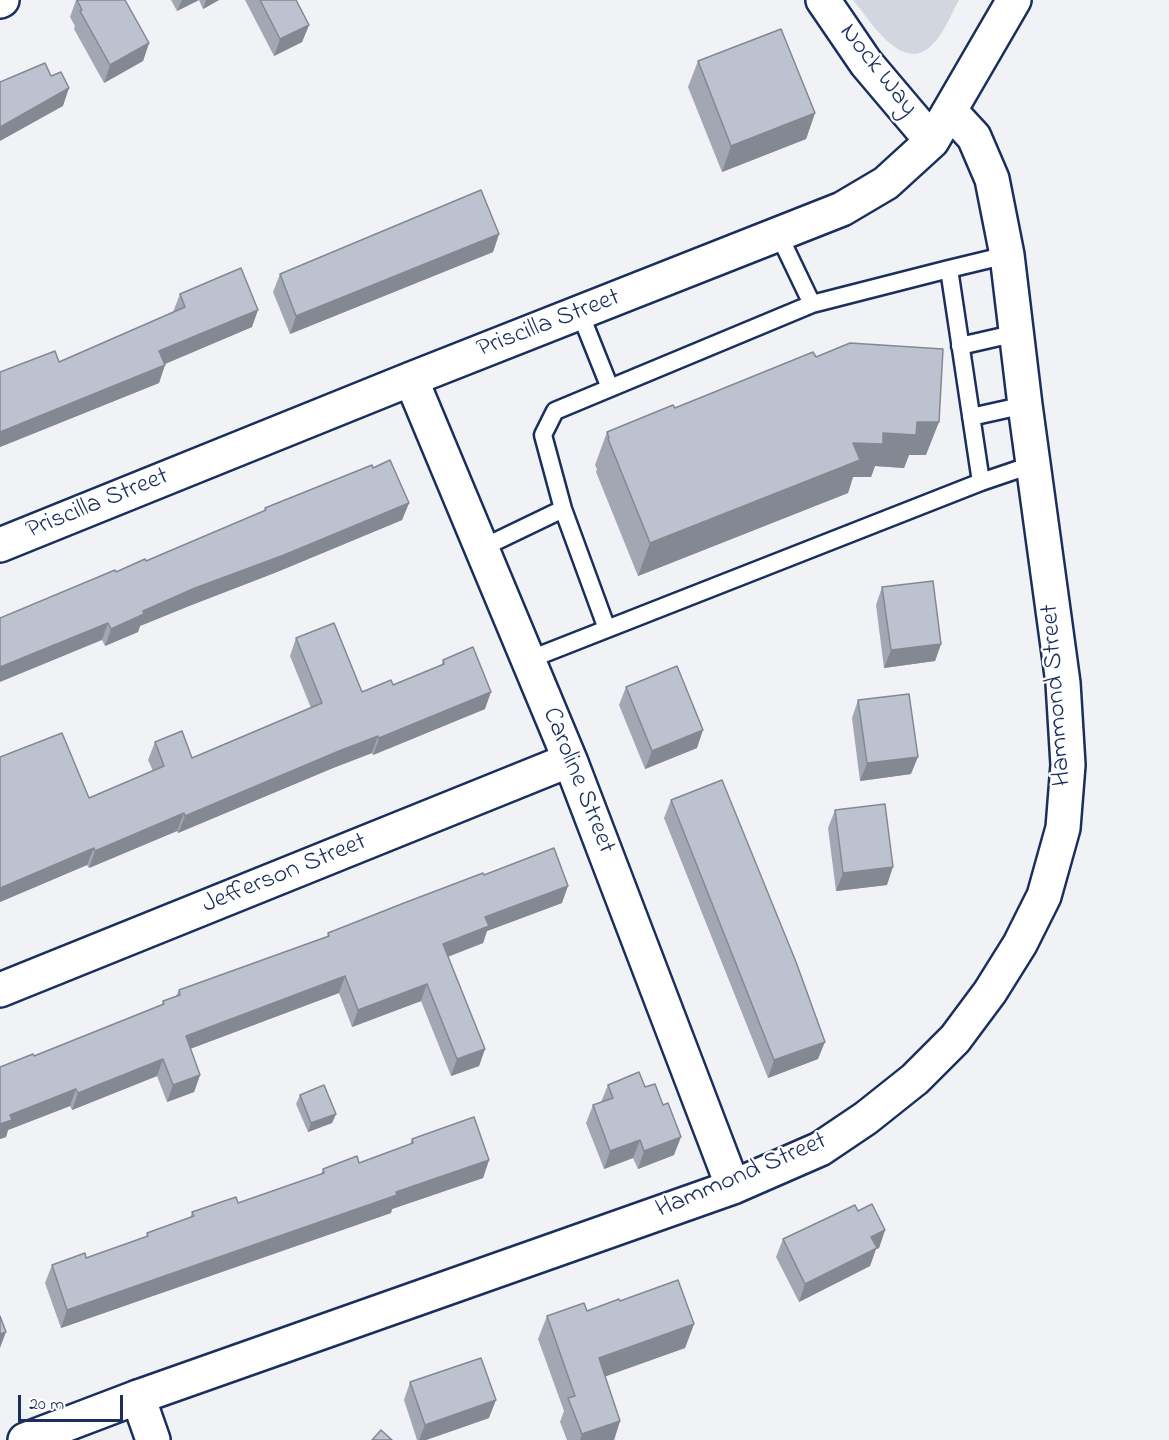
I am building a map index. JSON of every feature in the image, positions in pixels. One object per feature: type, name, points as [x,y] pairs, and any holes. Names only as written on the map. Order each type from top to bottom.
[{"type":"street","name":"Nock Way","points":[[823,0],[866,63],[932,141]]},
{"type":"street","name":"Priscilla Street","points":[[0,544],[842,209],[886,183],[932,141],[1014,0]]},
{"type":"street","name":"Hammond Street","points":[[25,1440],[733,1187],[820,1149],[866,1118],[915,1079],[955,1039],[990,992],[1020,944],[1044,897],[1063,828],[1068,765],[1063,683],[1007,255],[992,180],[974,137],[950,111]]},
{"type":"street","name":"Caroline Street","points":[[411,379],[570,760],[733,1187]]},
{"type":"street","name":"Jefferson Street","points":[[0,990],[570,760]]},
{"type":"street","points":[[138,1398],[153,1440]]},
{"type":"lane","points":[[779,235],[812,304]]},
{"type":"lane","points":[[608,629],[563,509],[543,435],[555,411],[812,304],[1007,255]]},
{"type":"lane","points":[[950,270],[981,482]]},
{"type":"lane","points":[[580,313],[610,388]]},
{"type":"lane","points":[[960,346],[1017,333]]},
{"type":"lane","points":[[971,417],[1025,405]]},
{"type":"lane","points":[[528,660],[981,482],[1034,464]]},
{"type":"lane","points":[[482,548],[563,509]]},
{"type":"shaded area","points":[[853,0],[959,0],[944,30],[932,45],[921,52],[909,53],[898,49],[888,41]]},
{"type":"building","points":[[77,0],[125,0],[149,43],[110,65],[80,11],[82,10]]},
{"type":"building","points":[[260,0],[296,0],[309,25],[280,39]]},
{"type":"building","points":[[781,29],[815,113],[731,146],[698,61]]},
{"type":"building","points":[[45,63],[51,76],[61,72],[69,88],[0,127],[0,82]]},
{"type":"building","points":[[481,190],[499,234],[296,316],[280,274]]},
{"type":"building","points":[[241,268],[258,310],[159,351],[165,365],[0,432],[0,372],[55,351],[59,362],[185,307],[180,294]]},
{"type":"building","points":[[850,343],[943,349],[939,422],[917,422],[916,435],[883,433],[883,444],[853,443],[860,460],[650,543],[607,432],[673,405],[675,408],[813,352],[816,357]]},
{"type":"building","points":[[390,460],[409,503],[284,555],[195,588],[143,611],[144,614],[111,629],[108,623],[0,667],[0,618],[115,570],[116,572],[145,559],[146,561],[266,510],[265,508]]},
{"type":"building","points":[[933,581],[941,644],[891,650],[882,587]]},
{"type":"building","points":[[334,623],[362,692],[391,680],[393,685],[444,664],[443,660],[473,647],[491,692],[379,738],[378,736],[339,751],[185,816],[184,813],[95,851],[94,848],[0,888],[0,757],[62,733],[89,798],[164,766],[155,742],[182,731],[192,758],[322,703],[296,638]]},
{"type":"building","points":[[677,666],[703,730],[652,751],[626,687]]},
{"type":"building","points":[[909,694],[918,757],[867,763],[858,700]]},
{"type":"building","points":[[722,780],[796,962],[825,1042],[774,1060],[671,800]]},
{"type":"building","points":[[885,804],[893,867],[843,873],[835,810]]},
{"type":"building","points":[[554,848],[568,886],[485,917],[489,926],[443,944],[485,1049],[457,1059],[427,984],[358,1010],[345,976],[186,1036],[200,1075],[173,1085],[163,1059],[78,1093],[76,1089],[10,1115],[12,1120],[0,1124],[0,1067],[33,1054],[34,1056],[164,1004],[163,1001],[180,995],[179,990],[329,936],[328,933],[404,903]]},
{"type":"building","points":[[639,1072],[645,1087],[655,1084],[663,1105],[668,1103],[681,1137],[644,1151],[640,1140],[610,1151],[593,1105],[613,1098],[608,1085]]},
{"type":"building","points":[[324,1085],[336,1114],[311,1123],[300,1095]]},
{"type":"building","points":[[474,1117],[489,1160],[396,1192],[397,1195],[67,1310],[52,1265],[85,1253],[86,1258],[148,1236],[147,1233],[194,1216],[192,1212],[236,1197],[238,1203],[324,1173],[323,1169],[357,1156],[359,1163],[413,1143],[412,1139]]},
{"type":"building","points":[[872,1204],[885,1230],[871,1237],[877,1248],[805,1284],[783,1239],[855,1205],[858,1211]]},
{"type":"building","points":[[678,1280],[694,1324],[599,1358],[620,1421],[582,1434],[568,1398],[575,1396],[547,1316],[584,1303],[587,1311]]},
{"type":"building","points":[[0,1316],[6,1332],[0,1334]]},
{"type":"building","points":[[481,1358],[496,1400],[425,1425],[410,1382]]},
{"type":"building","points":[[381,1430],[392,1440],[372,1440]]}]
